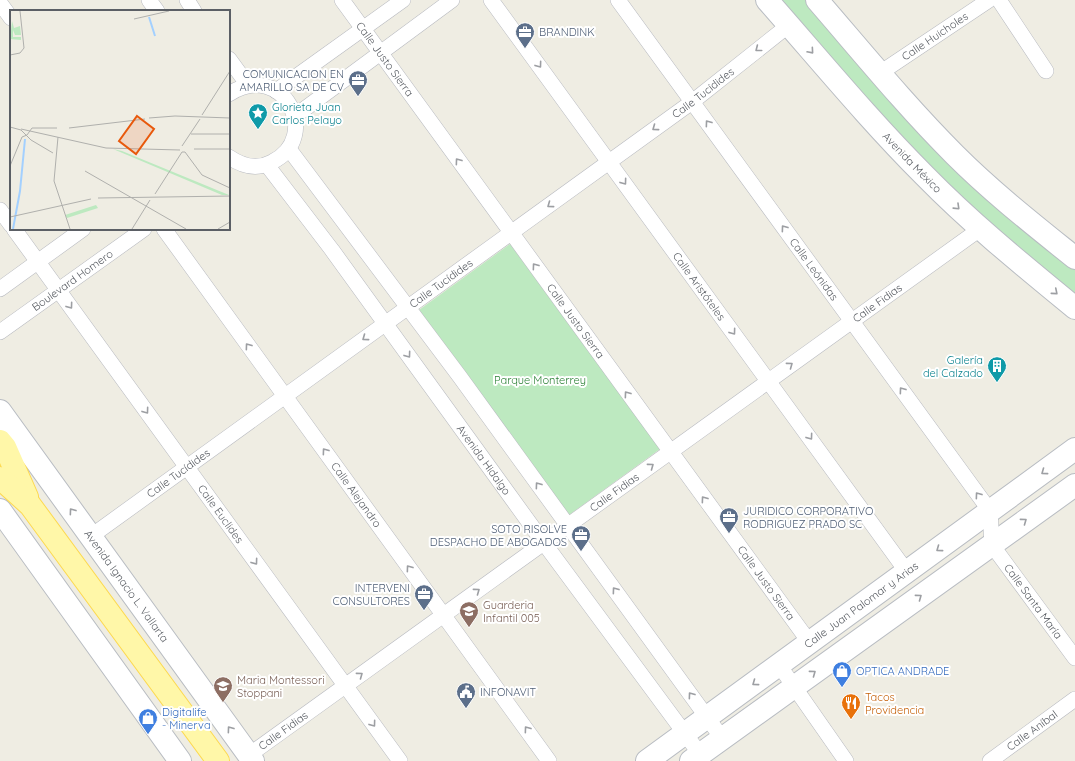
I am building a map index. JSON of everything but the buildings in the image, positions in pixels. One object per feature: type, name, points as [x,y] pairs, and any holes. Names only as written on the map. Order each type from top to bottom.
[{"type":"main road","points":[[2,444],[30,505],[218,761]]},
{"type":"main road","points":[[0,478],[30,505]]},
{"type":"street","points":[[149,0],[156,10]]},
{"type":"street","points":[[187,0],[193,10]]},
{"type":"street","name":"Calle Justo Sierra","points":[[342,0],[810,643]]},
{"type":"street","points":[[276,91],[403,0]]},
{"type":"street","points":[[295,116],[452,0]]},
{"type":"street","name":"Calle Aristóteles","points":[[491,0],[907,572]]},
{"type":"street","name":"Calle Leónidas","points":[[618,0],[990,511]]},
{"type":"street","name":"Avenida México","points":[[767,0],[883,132],[925,176],[980,229],[1075,308]]},
{"type":"street","points":[[817,0],[880,73],[955,155],[1017,212],[1075,258]]},
{"type":"street","name":"Calle Huicholes","points":[[880,73],[989,0]]},
{"type":"street","points":[[999,0],[1046,71]]},
{"type":"street","points":[[0,3],[10,17]]},
{"type":"street","name":"Calle Tucídides","points":[[90,537],[692,102],[789,25]]},
{"type":"street","points":[[230,60],[248,85]]},
{"type":"street","points":[[230,93],[238,88],[248,85],[258,85],[276,91],[284,97],[291,106],[295,116],[296,127],[294,139],[289,149],[279,159],[267,165],[256,167],[231,162]]},
{"type":"street","points":[[289,149],[408,307],[722,738]]},
{"type":"street","name":"Avenida Hidalgo","points":[[267,165],[332,250],[544,543],[686,734],[696,757]]},
{"type":"street","points":[[0,210],[10,224]]},
{"type":"street","name":"Calle Fidias","points":[[251,758],[345,686],[980,229]]},
{"type":"street","name":"Calle Euclides","points":[[15,230],[400,761]]},
{"type":"street","points":[[0,289],[82,230]]},
{"type":"street","name":"Boulevard Homero","points":[[0,332],[143,230]]},
{"type":"street","name":"Calle Alejandro","points":[[165,230],[550,761]]},
{"type":"street","name":"Avenida Ignacio L. Vallarta","points":[[0,411],[251,758]]},
{"type":"street","name":"Calle Juan Palomar y Arias","points":[[647,761],[1075,449]]},
{"type":"street","points":[[696,757],[1075,485]]},
{"type":"street","points":[[0,510],[180,761]]},
{"type":"street","points":[[990,511],[992,544]]},
{"type":"street","name":"Calle Santa María","points":[[992,544],[1075,658]]},
{"type":"street","points":[[779,665],[846,761]]},
{"type":"street","name":"Calle Aníbal","points":[[990,761],[1075,699]]},
{"type":"green space","points":[[776,0],[810,0],[1075,262],[1075,297],[939,180]]},
{"type":"green space","name":"Parque Monterrey","points":[[510,244],[660,449],[569,515],[419,310]]},
{"type":"place","name":"BRANDINK","points":[[525,49]]},
{"type":"place","name":"COMUNICACION EN AMARILLO SA DE CV","points":[[358,97]]},
{"type":"place","name":"Glorieta Juan Carlos Pelayo","points":[[258,130]]},
{"type":"place","name":"Galería del Calzado","points":[[997,383]]},
{"type":"place","name":"JURIDICO CORPORATIVO RODRIGUEZ PRADO SC","points":[[729,534]]},
{"type":"place","name":"SOTO RISOLVE DESPACHO DE ABOGADOS","points":[[581,552]]},
{"type":"place","name":"INTERVENI CONSULTORES","points":[[424,611]]},
{"type":"place","name":"Guarderia Infantil 005","points":[[469,628]]},
{"type":"place","name":"OPTICA ANDRADE","points":[[842,688]]},
{"type":"place","name":"Maria Montessori Stoppani","points":[[223,703]]},
{"type":"place","name":"INFONAVIT","points":[[466,709]]},
{"type":"place","name":"Tacos Providencia","points":[[851,720]]},
{"type":"place","name":"Digitalife - Minerva","points":[[148,735]]}]
